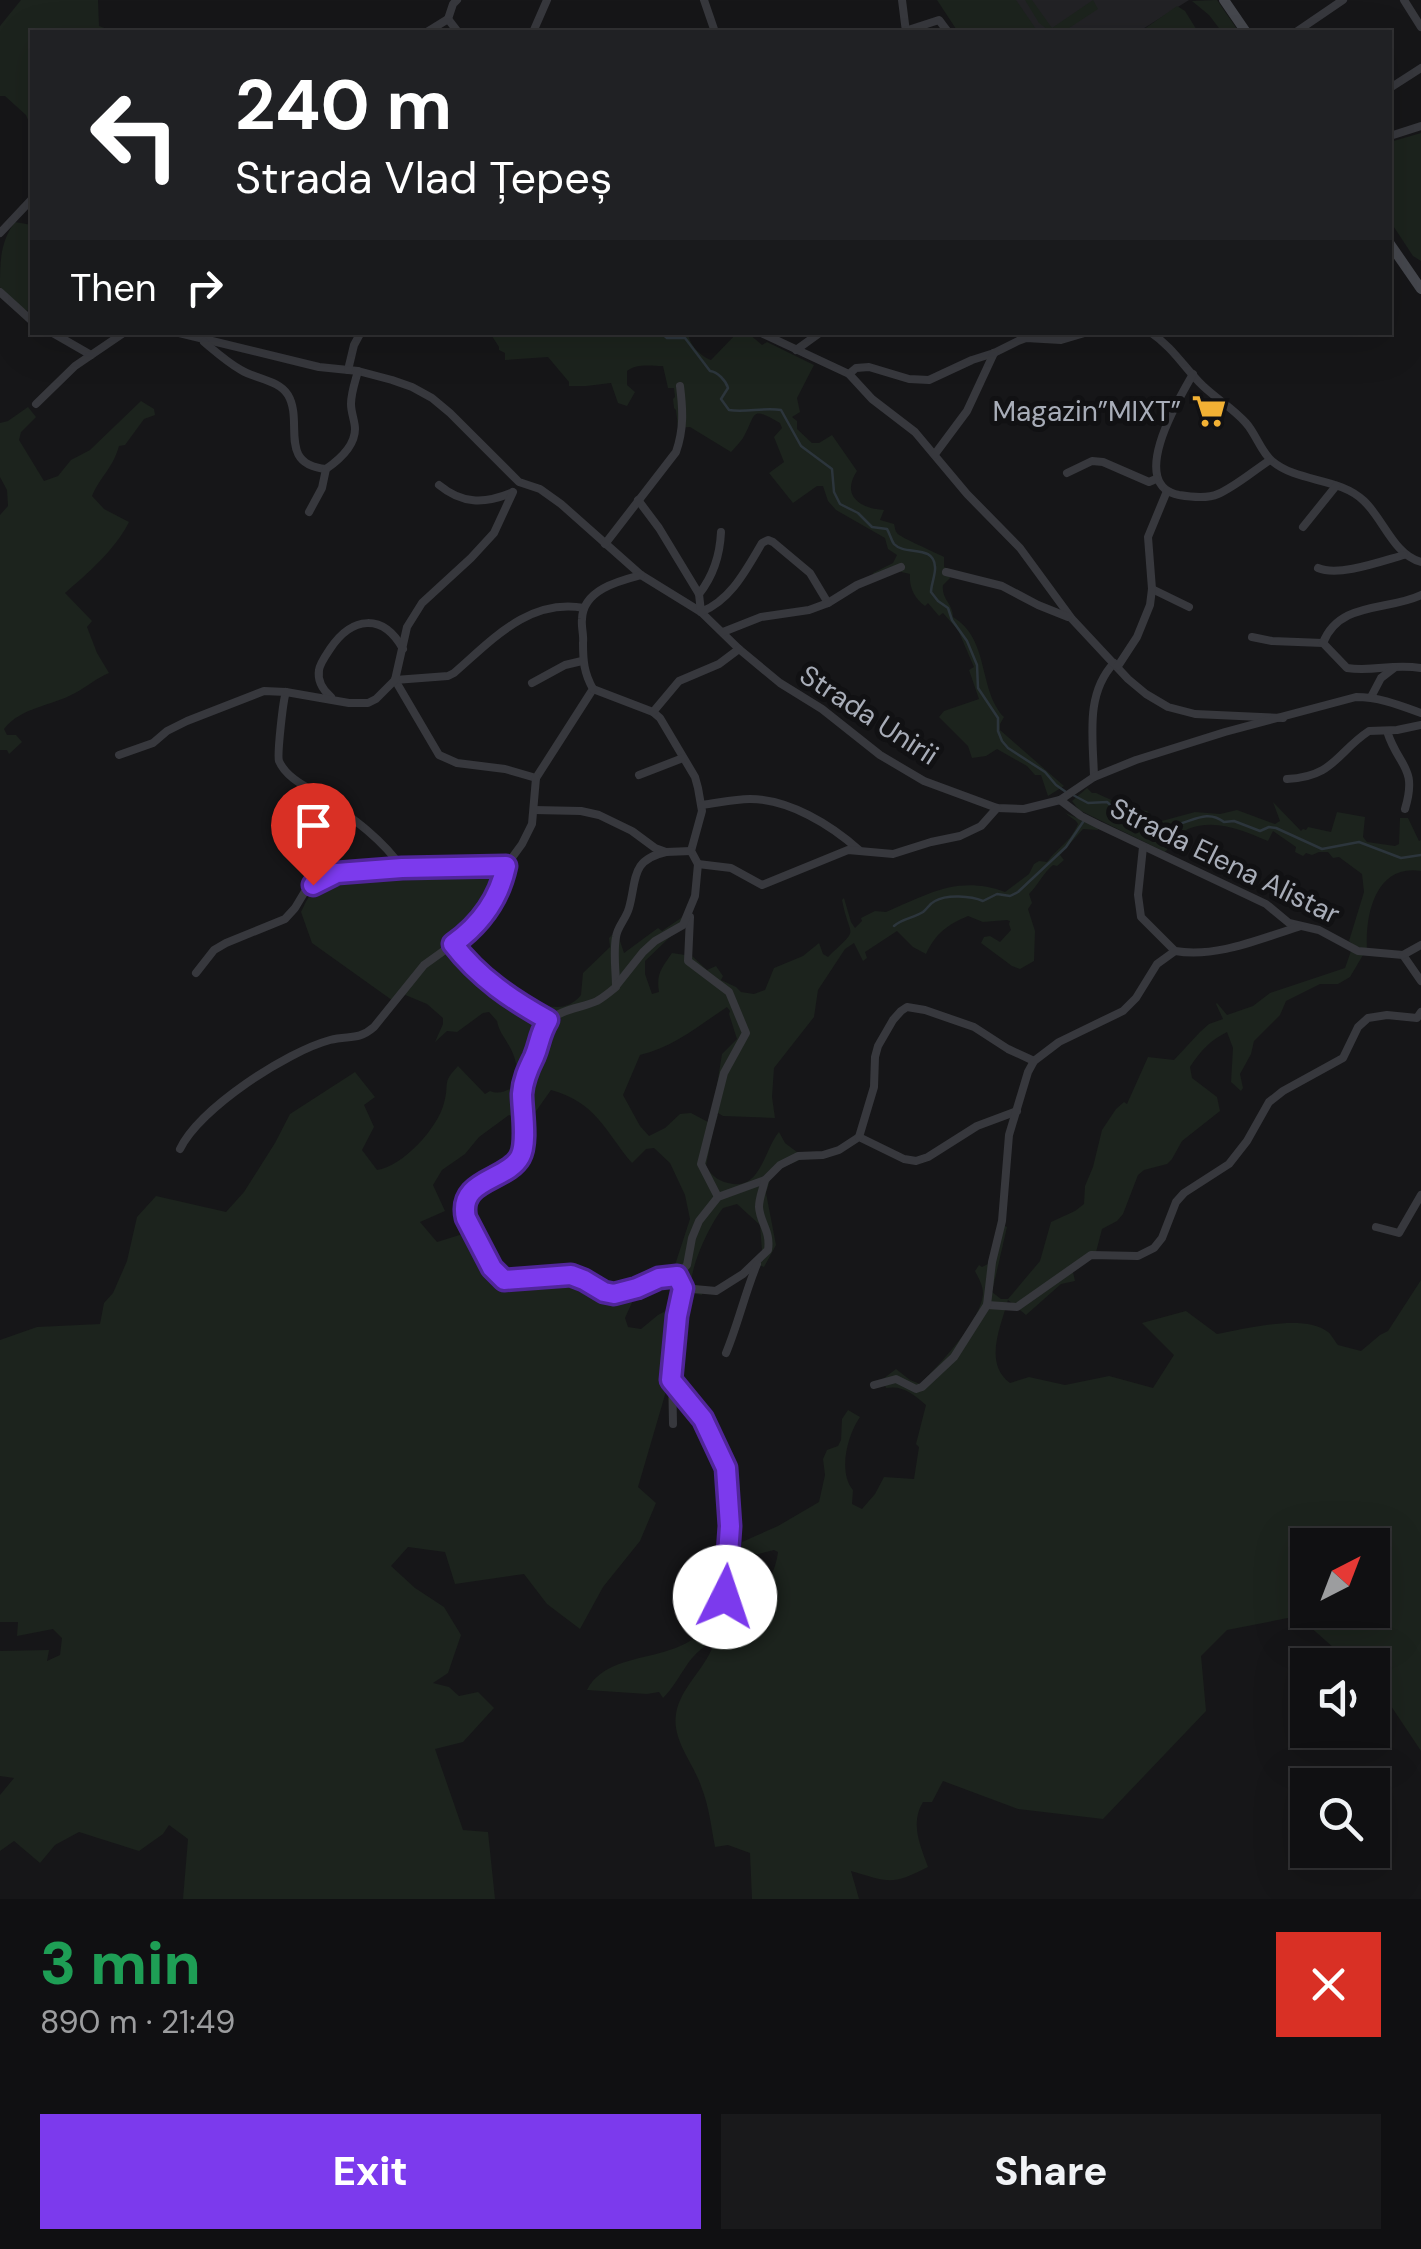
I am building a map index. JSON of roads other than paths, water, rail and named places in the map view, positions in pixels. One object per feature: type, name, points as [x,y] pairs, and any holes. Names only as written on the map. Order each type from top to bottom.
[{"type":"main road","points":[[1224,0],[1245,30]]},
{"type":"main road","points":[[1392,246],[1413,270],[1421,288]]},
{"type":"street","points":[[430,30],[448,19],[457,0]]},
{"type":"street","points":[[535,30],[546,0]]},
{"type":"street","points":[[704,0],[714,30]]},
{"type":"street","points":[[902,0],[905,30]]},
{"type":"street","points":[[1299,30],[1344,0]]},
{"type":"street","points":[[1404,0],[1421,27]]},
{"type":"street","points":[[448,19],[456,30]]},
{"type":"street","points":[[911,30],[939,20],[946,30]]},
{"type":"street","points":[[1392,87],[1421,68]]},
{"type":"street","points":[[1392,135],[1421,126]]},
{"type":"street","points":[[0,232],[30,201]]},
{"type":"street","points":[[0,215],[12,218]]},
{"type":"street","points":[[0,292],[30,319]]},
{"type":"street","points":[[56,335],[91,354]]},
{"type":"street","points":[[36,404],[75,366],[120,335]]},
{"type":"street","name":"Strada Unirii","points":[[188,335],[319,367],[353,370],[412,387],[432,398],[519,482],[540,489],[561,504],[642,575],[701,612],[780,683],[822,708],[908,773],[997,808],[1024,808],[1060,800],[1094,777],[1136,760],[1356,696],[1371,696]]},
{"type":"street","points":[[309,512],[322,488],[326,469],[346,451],[354,436],[354,345],[359,335]]},
{"type":"street","points":[[766,335],[848,374],[915,432],[966,494],[1029,558],[1072,618],[1146,694],[1168,708],[1195,714],[1284,718]]},
{"type":"street","points":[[796,350],[817,335]]},
{"type":"street","points":[[848,374],[856,368],[869,367],[908,380],[929,380],[1026,336],[1048,341],[1075,335]]},
{"type":"street","points":[[1154,335],[1168,344],[1201,384],[1240,416],[1258,437],[1270,460],[1298,474],[1348,489],[1362,499],[1404,555],[1421,562]]},
{"type":"street","name":"Strada Unirii","points":[[199,338],[244,372],[284,390],[291,403],[297,452],[308,464],[326,469]]},
{"type":"street","points":[[935,454],[967,411],[994,353]]},
{"type":"street","points":[[1193,374],[1171,415],[1158,451],[1156,479],[1166,492],[1213,497],[1270,460]]},
{"type":"street","points":[[605,544],[676,452],[684,417],[680,386]]},
{"type":"street","points":[[1066,473],[1092,461],[1149,482],[1156,479]]},
{"type":"street","points":[[119,755],[153,743],[167,730],[187,721],[264,691],[336,701],[376,700],[394,680],[407,627],[422,603],[494,533],[519,482]]},
{"type":"street","points":[[440,486],[452,496],[480,501],[513,492]]},
{"type":"street","points":[[1303,527],[1336,486]]},
{"type":"street","points":[[1094,777],[1092,712],[1102,678],[1137,637],[1150,605],[1148,537],[1166,492]]},
{"type":"street","points":[[638,500],[700,594],[701,612],[716,606],[728,594],[762,543],[768,540],[810,573],[828,603]]},
{"type":"street","points":[[700,594],[717,562],[721,532]]},
{"type":"street","points":[[1318,568],[1340,571],[1404,555]]},
{"type":"street","points":[[723,632],[761,617],[810,610],[857,584],[901,567]]},
{"type":"street","points":[[946,572],[1002,586],[1038,606],[1072,618]]},
{"type":"street","points":[[642,575],[602,589],[584,608],[582,660],[594,688],[660,718],[695,777],[702,805],[691,851],[698,864],[690,912],[688,961],[729,992],[746,1033],[724,1073],[701,1164],[718,1197]]},
{"type":"street","points":[[1152,589],[1190,608]]},
{"type":"street","points":[[1323,643],[1330,631],[1350,614],[1421,595]]},
{"type":"street","points":[[394,680],[448,676],[522,616],[552,608],[584,608]]},
{"type":"street","points":[[336,701],[321,688],[318,671],[342,634],[367,622],[380,624],[398,639],[403,649]]},
{"type":"street","points":[[1252,637],[1323,643],[1347,668],[1374,670],[1402,664],[1421,668]]},
{"type":"street","points":[[653,712],[679,681],[720,664],[739,649]]},
{"type":"street","points":[[532,683],[582,660]]},
{"type":"street","points":[[1402,664],[1381,678],[1371,696],[1421,713]]},
{"type":"street","points":[[394,680],[439,755],[457,763],[505,769],[536,778]]},
{"type":"street","points":[[180,1150],[196,1126],[262,1072],[334,1038],[366,1034],[424,966],[472,929],[489,910],[506,866],[528,833],[536,778],[594,688]]},
{"type":"street","points":[[286,692],[277,756],[281,765],[288,775],[325,798],[389,849],[402,868]]},
{"type":"street","points":[[1288,779],[1318,773],[1368,731],[1421,725]]},
{"type":"street","points":[[1387,731],[1394,751],[1408,769],[1410,786],[1405,809]]},
{"type":"street","points":[[639,775],[683,758]]},
{"type":"street","points":[[702,805],[752,799],[774,802],[836,831],[859,850]]},
{"type":"street","name":"Strada Elena Alistar","points":[[1060,800],[1143,847],[1254,898],[1289,923],[1329,935],[1358,951],[1402,955]]},
{"type":"street","points":[[698,864],[731,868],[762,886],[839,853],[859,850],[893,854],[960,836],[980,826],[997,808]]},
{"type":"street","points":[[534,810],[599,815],[666,852]]},
{"type":"street","points":[[1143,847],[1138,896],[1141,917],[1175,952],[1189,954],[1239,946],[1298,927]]},
{"type":"street","points":[[616,987],[616,933],[628,914],[639,868],[654,854],[691,851]]},
{"type":"street","points":[[196,973],[214,950],[285,920],[304,893],[337,873],[506,866]]},
{"type":"street","points":[[690,912],[683,925],[642,952],[616,987],[600,999],[548,1020],[539,1036],[522,1093],[523,1152],[514,1165],[478,1186],[466,1203],[466,1218],[492,1268],[504,1280],[571,1275],[614,1294],[679,1275],[688,1264],[699,1221],[718,1197],[765,1180],[780,1165],[798,1156],[823,1155],[859,1137],[874,1087],[878,1046],[893,1020],[907,1008],[919,1008],[974,1027],[1034,1061]]},
{"type":"street","points":[[453,944],[492,986],[548,1020]]},
{"type":"street","points":[[1421,945],[1402,955],[1421,981]]},
{"type":"street","points":[[874,1385],[896,1380],[916,1390],[922,1387],[954,1357],[987,1305],[1002,1221],[1009,1135],[1034,1061],[1059,1042],[1124,1011],[1157,964],[1175,952]]},
{"type":"street","points":[[987,1305],[1017,1306],[1091,1255],[1138,1256],[1154,1248],[1176,1202],[1230,1164],[1268,1102],[1343,1058],[1358,1028],[1368,1018],[1419,1015]]},
{"type":"street","points":[[859,1137],[916,1161],[976,1126],[1017,1111]]},
{"type":"street","points":[[683,1288],[716,1291],[743,1274],[768,1250],[768,1228],[759,1203],[765,1180]]},
{"type":"street","points":[[1376,1227],[1400,1233],[1421,1195]]},
{"type":"street","points":[[726,1354],[759,1260]]},
{"type":"street","points":[[673,1424],[671,1380],[683,1288],[679,1275]]},
{"type":"street","points":[[671,1380],[703,1419],[726,1468],[730,1526],[725,1597]]},
{"type":"waterway","points":[[664,335],[685,338],[710,371],[724,380],[728,388],[721,399],[729,410],[781,410],[801,446],[832,469],[834,492],[840,504],[858,513],[872,527],[887,529],[899,547],[930,555],[935,570],[931,592],[948,608],[967,641],[977,665],[978,688],[998,718],[1002,741],[1066,792]]},
{"type":"waterway","points":[[1073,795],[1088,803],[1107,802],[1134,826],[1150,833],[1209,816],[1260,831],[1276,828],[1322,849],[1359,842],[1401,858],[1421,855]]},
{"type":"waterway","points":[[894,926],[940,899],[959,896],[983,901],[997,894],[1010,896],[1018,892],[1066,847],[1083,822]]},
{"type":"place","name":"Magazin”MIXT”","points":[[1209,411]]}]
